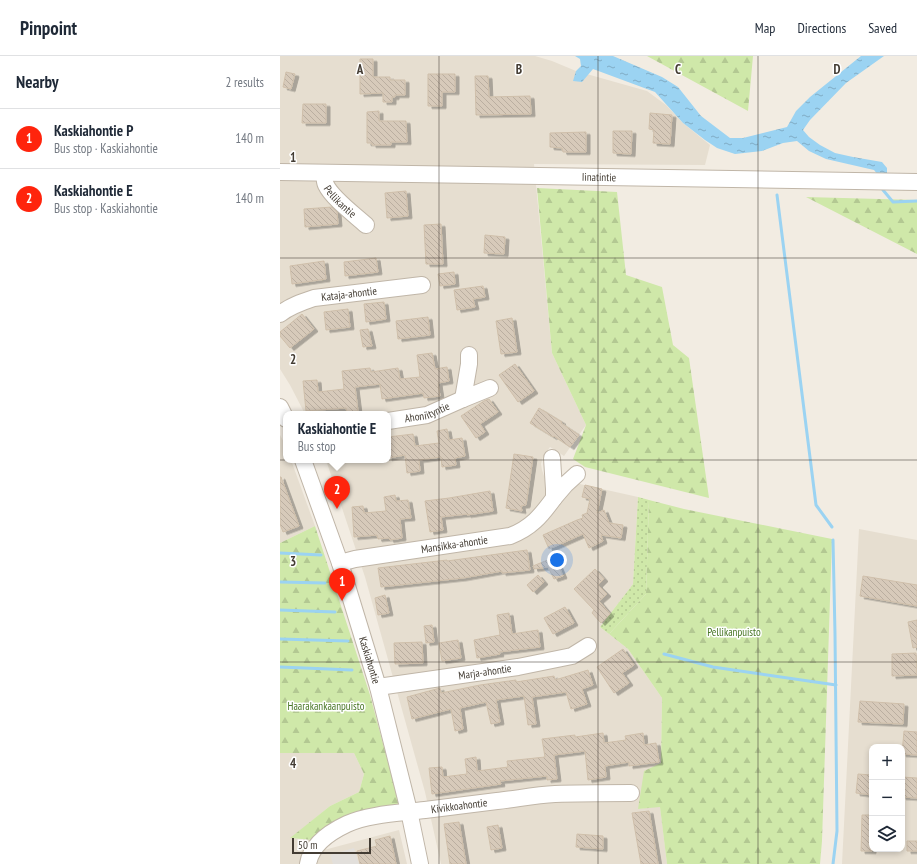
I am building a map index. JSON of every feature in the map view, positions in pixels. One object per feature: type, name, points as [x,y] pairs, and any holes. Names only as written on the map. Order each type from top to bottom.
[{"type":"street","name":"Iinatintie","points":[[280,172],[917,182]]},
{"type":"street","name":"Pellikantie","points":[[324,173],[325,184],[336,198],[366,225]]},
{"type":"street","name":"Kataja-ahontie","points":[[280,314],[288,308],[314,298],[422,285]]},
{"type":"street","points":[[463,399],[469,364],[469,355]]},
{"type":"street","name":"Ahoniityntie","points":[[391,421],[428,415],[490,388]]},
{"type":"street","points":[[552,458],[554,498]]},
{"type":"street","name":"Kaskiahontie","points":[[304,463],[340,563],[378,687],[409,811],[420,864]]},
{"type":"street","name":"Mansikka-ahontie","points":[[340,563],[355,559],[510,536],[521,532],[536,520],[566,484],[577,474]]},
{"type":"street","name":"Marja-ahontie","points":[[378,687],[518,667],[572,656],[588,646]]},
{"type":"street","name":"Kivikkoahontie","points":[[308,864],[311,854],[318,844],[333,832],[347,824],[362,819],[409,811],[555,794],[631,793]]},
{"type":"shaded area","points":[[280,56],[535,56],[576,71],[647,91],[666,105],[683,123],[710,145],[705,165],[534,164],[552,353],[586,425],[564,456],[550,447],[543,457],[541,464],[542,470],[544,476],[638,497],[633,584],[600,627],[628,649],[662,698],[661,763],[638,809],[660,806],[667,864],[441,864],[425,792],[365,577],[327,463],[391,463],[391,411],[303,411],[280,369]]},
{"type":"shaded area","points":[[280,435],[283,440],[283,463],[292,463],[315,526],[280,543]]},
{"type":"shaded area","points":[[859,529],[917,540],[917,864],[842,864]]},
{"type":"shaded area","points":[[280,753],[354,753],[364,774],[359,792],[330,806],[291,838],[314,840],[324,850],[399,830],[407,864],[280,864]]},
{"type":"shaded area","points":[[354,848],[359,864],[333,864],[330,855]]},
{"type":"green space","points":[[647,56],[753,56],[748,111]]},
{"type":"green space","points":[[537,188],[617,192],[626,275],[662,287],[673,345],[689,358],[709,498],[585,467],[573,459],[586,425],[552,353]]},
{"type":"green space","points":[[806,197],[917,200],[917,254]]},
{"type":"green space","points":[[638,497],[649,500],[646,594],[609,634],[600,627],[633,584]]},
{"type":"green space","name":"Pellikanpuisto","points":[[649,500],[684,509],[832,539],[820,864],[667,864],[660,807],[638,809],[644,771],[661,763],[662,698],[628,649],[609,634],[646,594]]},
{"type":"green space","name":"Haarakankaanpuisto","points":[[315,526],[370,695],[399,803],[387,810],[314,840],[290,838],[330,806],[359,792],[364,774],[354,753],[280,753],[280,543]]},
{"type":"water","points":[[575,56],[613,56],[662,77],[678,87],[701,116],[730,138],[743,138],[787,127],[796,111],[810,97],[861,56],[884,56],[846,83],[810,120],[803,130],[809,137],[820,145],[835,153],[882,162],[887,168],[887,175],[878,175],[874,170],[826,159],[809,151],[797,141],[783,143],[762,151],[735,154],[717,148],[683,123],[655,92],[593,69],[582,82],[573,81],[576,71],[581,66],[580,59]]},
{"type":"building","points":[[360,59],[373,59],[373,77],[390,77],[390,80],[405,80],[405,95],[395,95],[395,97],[392,97],[392,102],[383,102],[383,93],[360,94]]},
{"type":"building","points":[[286,72],[295,74],[291,89],[283,87]]},
{"type":"building","points":[[428,74],[455,74],[455,92],[442,92],[442,106],[428,106]]},
{"type":"building","points":[[475,76],[488,76],[489,97],[530,96],[531,114],[476,115]]},
{"type":"building","points":[[303,104],[326,104],[326,123],[302,123]]},
{"type":"building","points":[[379,111],[379,121],[406,121],[407,142],[391,142],[391,145],[372,145],[372,143],[367,143],[367,112]]},
{"type":"building","points":[[650,113],[672,115],[670,144],[653,143],[654,130],[649,129]]},
{"type":"building","points":[[613,131],[632,131],[631,154],[613,153]]},
{"type":"building","points":[[586,132],[586,152],[563,152],[562,148],[550,147],[550,133]]},
{"type":"building","points":[[406,191],[408,216],[387,218],[385,193]]},
{"type":"building","points":[[332,207],[337,212],[338,224],[305,227],[304,209]]},
{"type":"building","points":[[441,224],[443,264],[426,264],[424,225]]},
{"type":"building","points":[[485,235],[505,237],[504,254],[484,253]]},
{"type":"building","points":[[376,258],[378,272],[345,276],[344,262]]},
{"type":"building","points":[[324,261],[326,279],[292,284],[290,266]]},
{"type":"building","points":[[454,272],[455,284],[440,286],[438,274]]},
{"type":"building","points":[[483,286],[485,297],[473,299],[475,307],[457,310],[454,290]]},
{"type":"building","points":[[384,302],[386,319],[366,322],[364,304]]},
{"type":"building","points":[[348,309],[350,327],[326,330],[324,312]]},
{"type":"building","points":[[302,314],[314,329],[290,348],[280,336],[280,332]]},
{"type":"building","points":[[428,317],[430,335],[398,339],[396,321]]},
{"type":"building","points":[[512,318],[517,352],[501,354],[496,321]]},
{"type":"building","points":[[368,329],[372,346],[363,347],[360,330]]},
{"type":"building","points":[[432,353],[435,369],[447,367],[449,381],[438,383],[440,396],[424,398],[423,393],[382,399],[380,384],[355,387],[358,411],[347,411],[346,408],[306,411],[303,381],[317,380],[318,392],[344,389],[342,371],[370,368],[371,372],[398,368],[400,379],[420,377],[417,355]]},
{"type":"building","points":[[515,364],[534,391],[518,402],[499,375]]},
{"type":"building","points":[[489,399],[498,412],[480,424],[485,432],[476,438],[461,416]]},
{"type":"building","points":[[539,408],[562,422],[561,423],[579,435],[570,447],[554,436],[553,437],[530,423]]},
{"type":"building","points":[[447,429],[449,440],[462,438],[465,456],[455,458],[456,465],[442,467],[441,457],[419,460],[420,471],[407,473],[405,455],[391,457],[391,437],[413,434],[415,446],[439,443],[437,431]]},
{"type":"building","points":[[514,454],[533,457],[526,505],[521,506],[522,511],[506,508]]},
{"type":"building","points":[[280,477],[299,526],[283,532],[280,524]]},
{"type":"building","points":[[585,485],[602,489],[597,513],[604,510],[609,523],[623,525],[621,538],[601,535],[603,541],[589,548],[583,534],[549,549],[543,535],[583,518],[582,515],[587,513],[590,499],[582,497]]},
{"type":"building","points":[[490,491],[493,511],[441,517],[443,530],[430,532],[425,501]]},
{"type":"building","points":[[395,495],[396,501],[408,500],[411,518],[400,519],[402,538],[390,540],[389,538],[378,539],[377,535],[354,537],[352,507],[363,506],[364,513],[386,511],[384,497]]},
{"type":"building","points":[[527,550],[530,570],[502,573],[502,571],[463,578],[381,587],[378,568],[447,561]]},
{"type":"building","points":[[555,557],[563,576],[554,579],[548,567],[534,569],[533,566]]},
{"type":"building","points":[[595,569],[604,579],[598,585],[607,594],[599,601],[610,614],[601,623],[592,613],[594,610],[574,589]]},
{"type":"building","points":[[538,575],[544,582],[533,592],[527,585]]},
{"type":"building","points":[[863,576],[917,585],[917,606],[860,596]]},
{"type":"building","points":[[385,595],[389,613],[378,615],[375,598]]},
{"type":"building","points":[[565,607],[574,623],[553,634],[544,618]]},
{"type":"building","points":[[509,613],[512,634],[538,630],[540,647],[499,652],[500,654],[477,658],[474,640],[500,635],[497,615]]},
{"type":"building","points":[[917,620],[917,647],[913,648],[908,622]]},
{"type":"building","points":[[432,625],[434,642],[426,643],[424,626]]},
{"type":"building","points":[[458,640],[461,658],[442,661],[439,643]]},
{"type":"building","points":[[422,642],[423,663],[395,664],[394,643]]},
{"type":"building","points":[[623,649],[634,665],[622,673],[629,683],[614,693],[597,667]]},
{"type":"building","points":[[916,653],[917,675],[892,676],[892,654]]},
{"type":"building","points":[[588,670],[593,685],[582,689],[587,704],[571,709],[566,692],[532,697],[536,724],[528,725],[524,696],[496,700],[500,722],[491,724],[486,702],[460,708],[463,729],[455,731],[451,709],[412,719],[407,697],[440,688],[441,693],[480,685],[516,680],[516,682],[554,676],[555,680]]},
{"type":"building","points":[[860,701],[904,704],[903,724],[858,722]]},
{"type":"building","points":[[904,731],[917,732],[917,755],[905,754],[905,744],[903,744]]},
{"type":"building","points":[[603,733],[604,743],[626,740],[625,736],[643,733],[644,745],[656,743],[659,762],[629,766],[629,762],[605,766],[606,777],[588,780],[585,751],[554,755],[557,779],[547,780],[547,776],[500,781],[501,784],[432,794],[429,768],[442,767],[443,777],[467,774],[465,759],[476,757],[477,771],[508,767],[507,761],[545,757],[542,739],[575,735],[575,737]]},
{"type":"building","points":[[858,774],[869,775],[869,795],[856,793]]},
{"type":"building","points":[[905,777],[917,778],[917,798],[905,797]]},
{"type":"building","points":[[649,811],[658,864],[641,864],[632,813]]},
{"type":"building","points":[[862,815],[869,815],[869,851],[861,851]]},
{"type":"building","points":[[459,822],[466,864],[450,864],[444,824]]},
{"type":"building","points":[[498,825],[502,848],[491,850],[487,827]]},
{"type":"building","points":[[577,834],[603,836],[603,849],[576,847]]},
{"type":"building","points":[[390,836],[396,864],[360,864],[357,851],[377,846],[375,840]]},
{"type":"building","points":[[907,841],[917,841],[917,851],[907,851]]},
{"type":"waterway","points":[[883,190],[893,202],[917,201]]},
{"type":"waterway","points":[[777,195],[816,505],[832,527]]},
{"type":"waterway","points":[[833,540],[837,831],[833,864]]},
{"type":"waterway","points":[[280,553],[321,555]]},
{"type":"waterway","points":[[280,582],[325,583]]},
{"type":"waterway","points":[[280,610],[335,612]]},
{"type":"waterway","points":[[280,639],[348,641]]},
{"type":"waterway","points":[[664,654],[713,667],[836,685]]},
{"type":"waterway","points":[[280,667],[352,670]]},
{"type":"place","name":"Kaskiahontie E","points":[[337,509]]},
{"type":"place","name":"Kaskiahontie P","points":[[342,601]]}]
